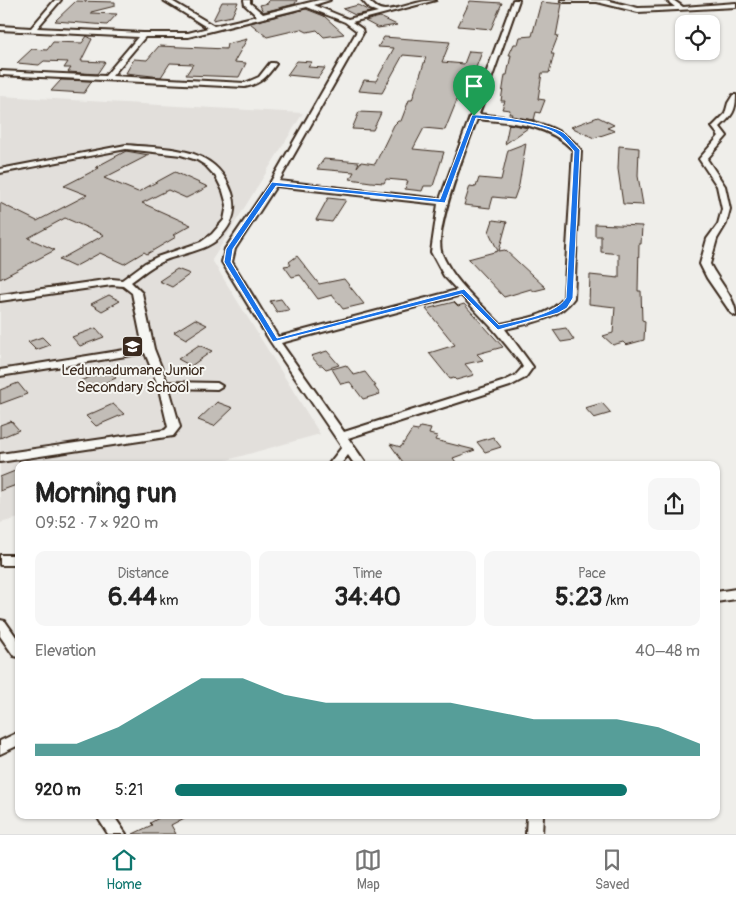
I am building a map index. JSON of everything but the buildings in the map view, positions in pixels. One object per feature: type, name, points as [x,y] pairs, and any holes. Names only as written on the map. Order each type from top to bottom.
[{"type":"street","points":[[32,30],[58,0]]},
{"type":"street","points":[[166,0],[214,29]]},
{"type":"street","points":[[247,0],[247,4],[263,17]]},
{"type":"street","points":[[0,28],[143,35],[188,35],[327,0]]},
{"type":"street","points":[[365,0],[369,6],[386,12]]},
{"type":"street","points":[[346,21],[433,0]]},
{"type":"street","points":[[336,461],[345,441],[518,380],[525,374],[528,368],[525,360],[498,328],[449,276],[436,252],[443,202],[516,0]]},
{"type":"street","points":[[564,0],[617,0]]},
{"type":"street","points":[[597,0],[638,10],[736,5]]},
{"type":"street","points":[[669,0],[682,8]]},
{"type":"street","points":[[308,6],[346,21],[360,30],[360,33],[274,184],[230,249],[227,262],[276,341],[359,461]]},
{"type":"street","points":[[106,79],[143,35]]},
{"type":"street","points":[[0,73],[245,85],[256,83],[263,79],[272,64]]},
{"type":"street","points":[[736,98],[732,103],[729,116],[716,127],[724,136],[703,159],[721,186],[726,209],[722,224],[712,240],[705,264],[712,278],[736,312]]},
{"type":"street","points":[[474,116],[528,123],[551,129],[562,134],[577,150],[569,298],[564,306],[556,312],[498,328]]},
{"type":"street","points":[[0,171],[126,147],[181,152],[200,158],[208,164],[220,176],[227,191],[231,205],[228,220],[215,236],[204,244],[160,259],[148,265],[125,282]]},
{"type":"street","points":[[274,184],[443,202]]},
{"type":"street","points":[[0,298],[112,282],[125,282],[133,287],[137,293],[149,350],[163,385],[174,427],[169,432],[0,458]]},
{"type":"street","points":[[276,341],[464,291]]},
{"type":"street","points":[[0,373],[149,350]]},
{"type":"street","points":[[163,385],[217,386]]},
{"type":"street","points":[[0,560],[15,560]]},
{"type":"street","points":[[720,596],[736,594]]},
{"type":"street","points":[[0,624],[15,646]]},
{"type":"street","points":[[0,748],[15,740]]},
{"type":"street","points":[[107,819],[118,834]]},
{"type":"street","points":[[534,834],[535,819]]},
{"type":"shaded area","name":"Ledumadumane Junior Secondary School","points":[[0,96],[303,113],[212,260],[320,434],[223,461],[15,461],[15,519],[0,523]]},
{"type":"place","name":"Ledumadumane Junior Secondary School","points":[[133,347]]},
{"type":"route","points":[[474,116],[528,123],[551,129],[562,134],[577,150],[569,298],[564,306],[556,312],[498,328],[464,291],[276,341],[230,270],[227,262],[230,249],[274,184],[443,202],[474,116]]}]
